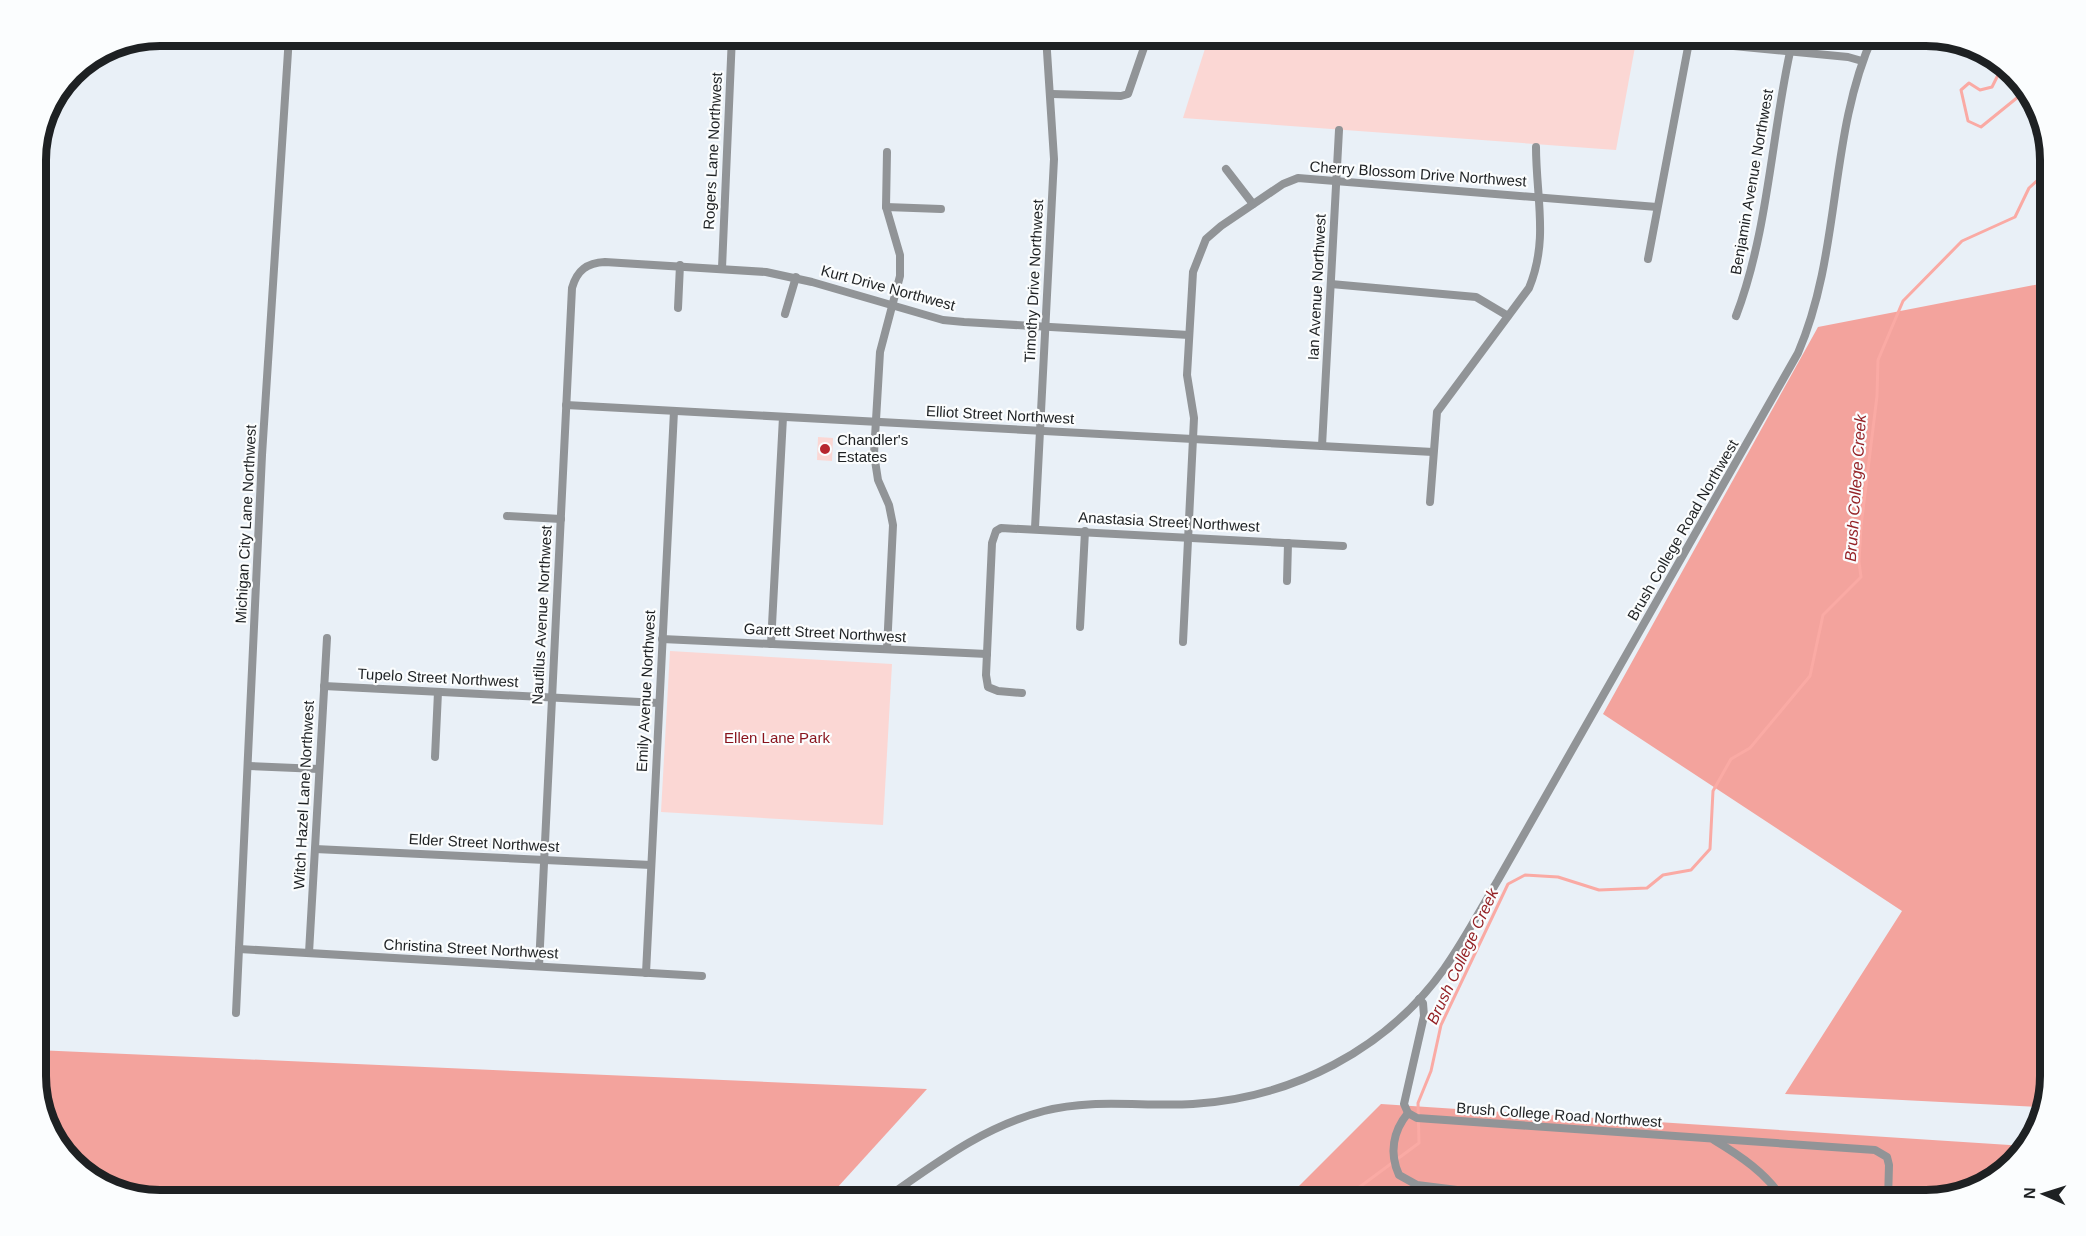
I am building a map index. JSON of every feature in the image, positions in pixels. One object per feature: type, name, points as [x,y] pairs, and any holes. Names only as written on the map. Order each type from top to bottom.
[{"type":"street","name":"Michigan City Lane Northwest","points":[[236,1013],[261,465],[288,46]]},
{"type":"street","name":"Rogers Lane Northwest","points":[[722,268],[732,46]]},
{"type":"street","name":"Timothy Drive Northwest","points":[[1035,528],[1054,159],[1052,94],[1047,74],[1046,46]]},
{"type":"street","points":[[1052,94],[1121,96],[1128,94],[1145,46]]},
{"type":"street","points":[[1648,259],[1688,46]]},
{"type":"street","points":[[1729,46],[1848,57],[1862,61]]},
{"type":"street","name":"Brush College Road Northwest","points":[[897,1190],[959,1146],[985,1132],[1044,1111],[1111,1103],[1218,1102],[1279,1089],[1348,1058],[1381,1035],[1419,999],[1448,964],[1482,907],[1798,353],[1818,298],[1827,258],[1848,112],[1862,61],[1869,46]]},
{"type":"street","name":"Benjamin Avenue Northwest","points":[[1736,316],[1758,246],[1780,97],[1790,52]]},
{"type":"street","name":"Ian Avenue Northwest","points":[[1322,446],[1339,130]]},
{"type":"street","points":[[1430,502],[1437,412],[1528,288],[1540,255],[1536,147]]},
{"type":"street","points":[[886,649],[892,525],[889,505],[875,468],[876,422],[880,352],[900,276],[900,255],[886,207],[887,152]]},
{"type":"street","points":[[1226,169],[1253,204]]},
{"type":"street","name":"Cherry Blossom Drive Northwest","points":[[1183,642],[1194,418],[1187,375],[1189,335],[1193,272],[1197,255],[1206,240],[1283,183],[1298,178],[1657,207]]},
{"type":"street","points":[[886,207],[941,209]]},
{"type":"street","name":"Kurt Drive Northwest","points":[[582,268],[598,262],[722,268],[796,277],[943,320],[1189,335]]},
{"type":"street","points":[[678,308],[680,266]]},
{"type":"street","name":"Nautilus Avenue Northwest","points":[[539,966],[572,288],[575,277],[582,268]]},
{"type":"street","points":[[785,314],[796,277]]},
{"type":"street","points":[[1331,284],[1476,297],[1508,316]]},
{"type":"street","name":"Elliot Street Northwest","points":[[566,405],[1433,452]]},
{"type":"street","name":"Emily Avenue Northwest","points":[[646,973],[674,411]]},
{"type":"street","points":[[771,644],[783,417]]},
{"type":"street","points":[[507,516],[561,519]]},
{"type":"street","name":"Anastasia Street Northwest","points":[[987,654],[992,543],[996,531],[1006,526],[1343,546]]},
{"type":"street","points":[[1080,627],[1085,531]]},
{"type":"street","points":[[1287,581],[1288,543]]},
{"type":"street","name":"Witch Hazel Lane Northwest","points":[[309,953],[327,638]]},
{"type":"street","name":"Garrett Street Northwest","points":[[662,639],[987,654]]},
{"type":"street","points":[[987,654],[988,687],[998,691],[1022,693]]},
{"type":"street","name":"Tupelo Street Northwest","points":[[324,686],[659,703]]},
{"type":"street","points":[[435,757],[438,692]]},
{"type":"street","points":[[248,766],[319,769]]},
{"type":"street","name":"Elder Street Northwest","points":[[315,849],[651,865]]},
{"type":"street","name":"Christina Street Northwest","points":[[239,949],[702,976]]},
{"type":"street","points":[[1419,999],[1423,1003],[1424,1016],[1406,1089],[1404,1104],[1408,1113],[1401,1121],[1394,1140],[1394,1161],[1399,1174],[1417,1185],[1457,1190]]},
{"type":"street","name":"Brush College Road Northwest","points":[[1408,1113],[1421,1119],[1882,1152],[1889,1165],[1888,1190]]},
{"type":"street","name":"Brush College Road Northwest","points":[[1710,1139],[1736,1153],[1775,1190]]},
{"type":"green space","points":[[1206,46],[1635,46],[1616,150],[1183,118]]},
{"type":"green space","name":"Chandler's Estates","points":[[818,437],[833,438],[832,461],[817,460]]},
{"type":"green space","name":"Ellen Lane Park","points":[[670,651],[892,664],[883,825],[661,812]]},
{"type":"shaded area","points":[[2039,284],[2040,1075],[2035,1107],[1785,1094],[1902,911],[1603,714],[1818,327]]},
{"type":"shaded area","points":[[47,1050],[927,1089],[835,1190],[161,1190],[131,1186],[117,1181],[91,1166],[70,1145],[50,1105],[47,1090]]},
{"type":"shaded area","points":[[1381,1104],[2016,1145],[1995,1166],[1969,1181],[1955,1186],[1925,1190],[1295,1190]]},
{"type":"waterway","name":"Brush College Creek","points":[[1999,73],[1992,87],[1980,90],[1969,83],[1961,90],[1968,121],[1981,127],[2020,98]]},
{"type":"waterway","name":"Brush College Creek","points":[[1356,1190],[1419,1143],[1418,1103],[1431,1071],[1441,1025],[1508,884],[1525,875],[1558,877],[1599,890],[1647,888],[1663,875],[1691,870],[1710,849],[1713,791],[1731,759],[1750,748],[1810,676],[1823,615],[1861,577],[1859,562],[1861,526],[1877,396],[1878,360],[1903,301],[1962,241],[2015,217],[2029,188],[2039,179]]},
{"type":"place","name":"Chandler's Estates","points":[[825,449]]}]
